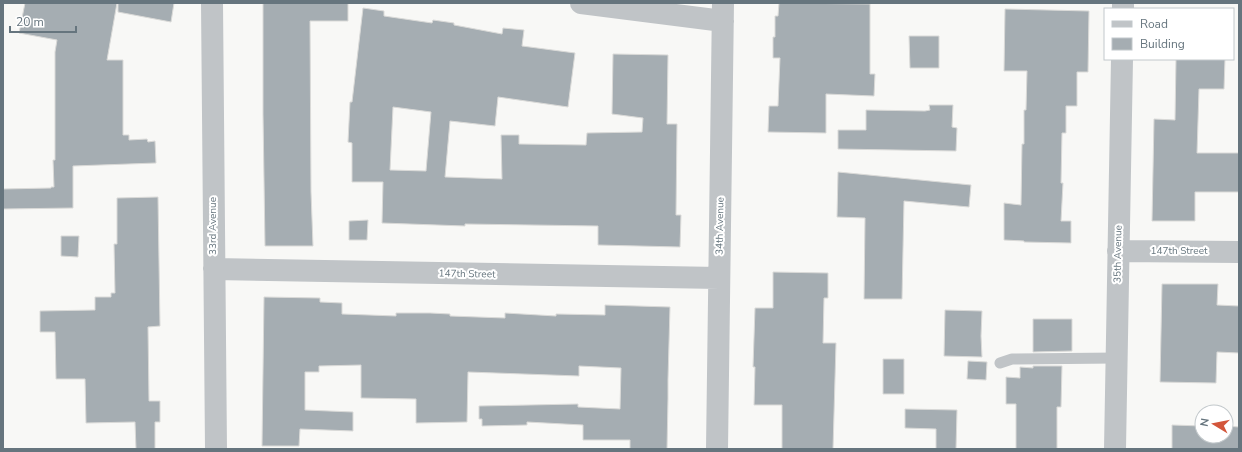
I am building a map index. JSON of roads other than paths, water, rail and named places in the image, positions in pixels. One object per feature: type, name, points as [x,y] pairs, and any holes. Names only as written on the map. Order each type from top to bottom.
[{"type":"street","name":"33rd Avenue","points":[[212,3],[216,449]]},
{"type":"street","points":[[581,3],[723,12]]},
{"type":"street","name":"34th Avenue","points":[[717,449],[723,12]]},
{"type":"street","name":"35th Avenue","points":[[1115,449],[1122,60]]},
{"type":"street","name":"147th Street","points":[[1118,251],[1239,252]]},
{"type":"street","name":"147th Street","points":[[214,269],[720,278]]},
{"type":"lane","points":[[1000,363],[1012,359],[1117,358]]}]
